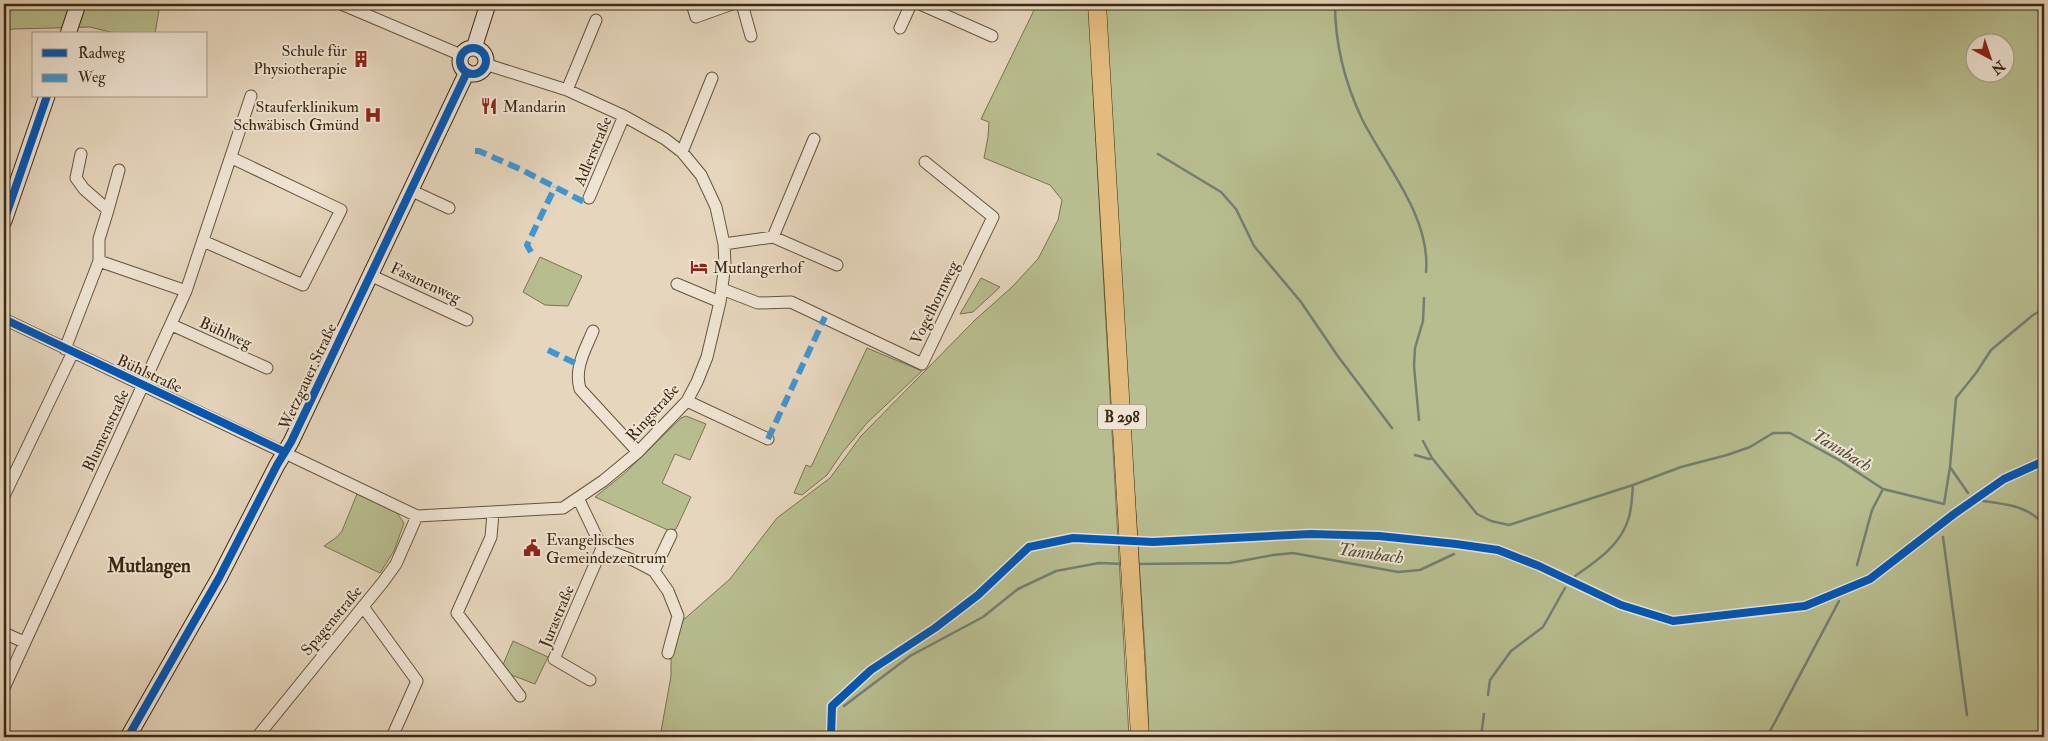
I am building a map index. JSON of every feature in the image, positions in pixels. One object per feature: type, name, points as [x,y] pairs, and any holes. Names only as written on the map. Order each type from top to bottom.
[{"type":"main road","name":"B 298","points":[[1097,4],[1140,737]]},
{"type":"street","points":[[69,32],[78,4]]},
{"type":"street","points":[[341,4],[468,51],[484,55],[485,64],[478,72],[467,72],[460,62],[468,51],[488,4]]},
{"type":"street","points":[[692,4],[696,17],[732,4]]},
{"type":"street","points":[[742,4],[751,36]]},
{"type":"street","points":[[900,28],[911,4]]},
{"type":"street","points":[[920,4],[992,36]]},
{"type":"street","points":[[567,90],[596,20]]},
{"type":"street","name":"Ringstraße","points":[[285,452],[417,516],[563,508],[603,481],[638,452],[687,400],[697,382],[707,357],[720,302],[725,264],[724,244],[716,207],[701,175],[682,152],[665,139],[624,116],[567,90],[485,64]]},
{"type":"street","name":"Wetzgauer Straße","points":[[128,737],[219,578],[285,452],[467,72]]},
{"type":"street","points":[[682,152],[712,78]]},
{"type":"street","name":"Blumenstraße","points":[[4,688],[172,325],[186,291],[232,158],[251,96]]},
{"type":"street","points":[[4,221],[46,98]]},
{"type":"street","name":"Adlerstraße","points":[[589,198],[624,116]]},
{"type":"street","points":[[773,237],[814,139]]},
{"type":"street","points":[[81,154],[76,178],[79,184],[108,210]]},
{"type":"street","points":[[203,240],[303,285],[341,210],[232,158]]},
{"type":"street","name":"Vogelhornweg","points":[[722,289],[758,303],[791,302],[922,364],[993,217],[925,162]]},
{"type":"street","points":[[4,496],[69,350],[99,261],[99,239],[120,170]]},
{"type":"street","points":[[410,190],[449,208]]},
{"type":"street","points":[[724,244],[773,237],[837,265]]},
{"type":"street","points":[[99,261],[186,291]]},
{"type":"street","name":"Fasanenweg","points":[[370,275],[467,320]]},
{"type":"street","points":[[677,284],[720,302]]},
{"type":"street","name":"Bühlstraße","points":[[4,319],[285,452]]},
{"type":"street","name":"Bühlweg","points":[[172,325],[267,368]]},
{"type":"street","points":[[593,331],[579,365],[577,379],[580,389],[638,452]]},
{"type":"street","points":[[687,400],[768,439]]},
{"type":"street","points":[[578,498],[602,548],[654,571],[668,591],[678,616],[668,653]]},
{"type":"street","points":[[493,513],[490,537],[457,613],[520,696]]},
{"type":"street","name":"Spagenstraße","points":[[257,737],[364,608],[396,564],[417,516]]},
{"type":"street","points":[[654,571],[671,535]]},
{"type":"street","name":"Jurastraße","points":[[590,680],[554,659],[602,548]]},
{"type":"street","points":[[364,608],[417,681],[392,737]]},
{"type":"street","points":[[4,633],[24,642]]},
{"type":"green space","points":[[4,4],[160,4],[155,32],[110,32],[90,27],[13,29],[4,32]]},
{"type":"green space","points":[[1037,4],[1091,4],[1095,41],[1092,73],[1129,737],[660,737],[671,676],[671,651],[681,622],[730,579],[777,518],[830,478],[861,436],[1038,259],[1058,220],[1062,200],[1050,185],[984,158],[989,122],[981,119]]},
{"type":"green space","points":[[1102,4],[2044,4],[2044,737],[1149,737],[1146,666]]},
{"type":"green space","points":[[540,257],[582,276],[568,306],[545,305],[523,292]]},
{"type":"green space","points":[[981,278],[1000,287],[973,312],[960,314]]},
{"type":"green space","points":[[867,348],[922,371],[867,423],[842,453],[827,475],[802,495],[794,493],[806,465],[811,467]]},
{"type":"green space","points":[[686,416],[706,424],[690,460],[675,454],[662,483],[691,497],[676,529],[670,531],[595,497],[625,473],[681,418]]},
{"type":"green space","points":[[357,494],[397,513],[404,523],[394,551],[380,573],[324,546],[342,531]]},
{"type":"green space","points":[[513,641],[548,657],[535,684],[506,673],[502,667]]},
{"type":"waterway","points":[[1335,4],[1339,48],[1346,77],[1362,119],[1414,212],[1426,252],[1426,272]]},
{"type":"waterway","points":[[1158,154],[1221,192],[1236,209],[1254,246],[1301,302],[1337,355],[1392,428]]},
{"type":"waterway","points":[[1419,420],[1414,366],[1415,348],[1423,321],[1424,298]]},
{"type":"waterway","name":"Tannbach","points":[[1423,441],[1432,458],[1477,514],[1491,521],[1509,525],[1633,485],[1681,467],[1750,447],[1773,433],[1790,433],[1839,460],[1883,489],[1944,504],[1950,467],[1956,398],[1991,350],[2033,315],[2044,309]]},
{"type":"waterway","points":[[1415,455],[1429,459],[1432,458]]},
{"type":"waterway","points":[[1950,467],[1968,493]]},
{"type":"waterway","points":[[1575,576],[1600,558],[1621,536],[1630,513],[1633,485]]},
{"type":"waterway","points":[[1857,565],[1872,510],[1883,489]]},
{"type":"waterway","points":[[1983,501],[2023,509],[2044,524]]},
{"type":"waterway","points":[[1943,537],[1967,715]]},
{"type":"waterway","name":"Tannbach","points":[[1137,564],[1230,563],[1293,553],[1398,572],[1420,570],[1454,554]]},
{"type":"waterway","name":"Tannbach","points":[[844,706],[910,656],[983,617],[1018,589],[1056,571],[1099,563],[1124,564]]},
{"type":"waterway","points":[[1488,695],[1490,680],[1511,651],[1543,627],[1565,588]]},
{"type":"waterway","points":[[1767,737],[1839,601]]},
{"type":"waterway","points":[[1481,737],[1484,714]]},
{"type":"marked path","points":[[475,151],[520,169],[586,203]]},
{"type":"marked path","points":[[531,252],[527,245],[555,187]]},
{"type":"marked path","points":[[768,439],[825,317]]},
{"type":"marked path","points":[[548,350],[579,365]]},
{"type":"cycle path","points":[[473,48],[482,52],[486,61],[482,70],[473,74],[464,70],[460,61],[464,52],[473,48]]},
{"type":"cycle path","points":[[128,737],[219,578],[277,465],[291,442],[467,72]]},
{"type":"cycle path","points":[[4,221],[46,98]]},
{"type":"cycle path","points":[[4,319],[285,452]]},
{"type":"cycle path","points":[[831,737],[832,706],[871,670],[935,628],[978,595],[1029,547],[1073,538],[1153,542],[1311,534],[1379,536],[1456,544],[1498,550],[1539,566],[1621,605],[1673,621],[1805,606],[1870,579],[1954,514],[2004,479],[2044,461]]},
{"type":"place","name":"Schule für Physiotherapie","points":[[361,59]]},
{"type":"place","name":"Mandarin","points":[[489,106]]},
{"type":"place","name":"Stauferklinikum Schwäbisch Gmünd","points":[[373,115]]},
{"type":"place","name":"Mutlangerhof","points":[[699,267]]},
{"type":"place","name":"Evangelisches Gemeindezentrum","points":[[532,548]]},
{"type":"district","name":"Mutlangen","points":[[149,565]]}]
